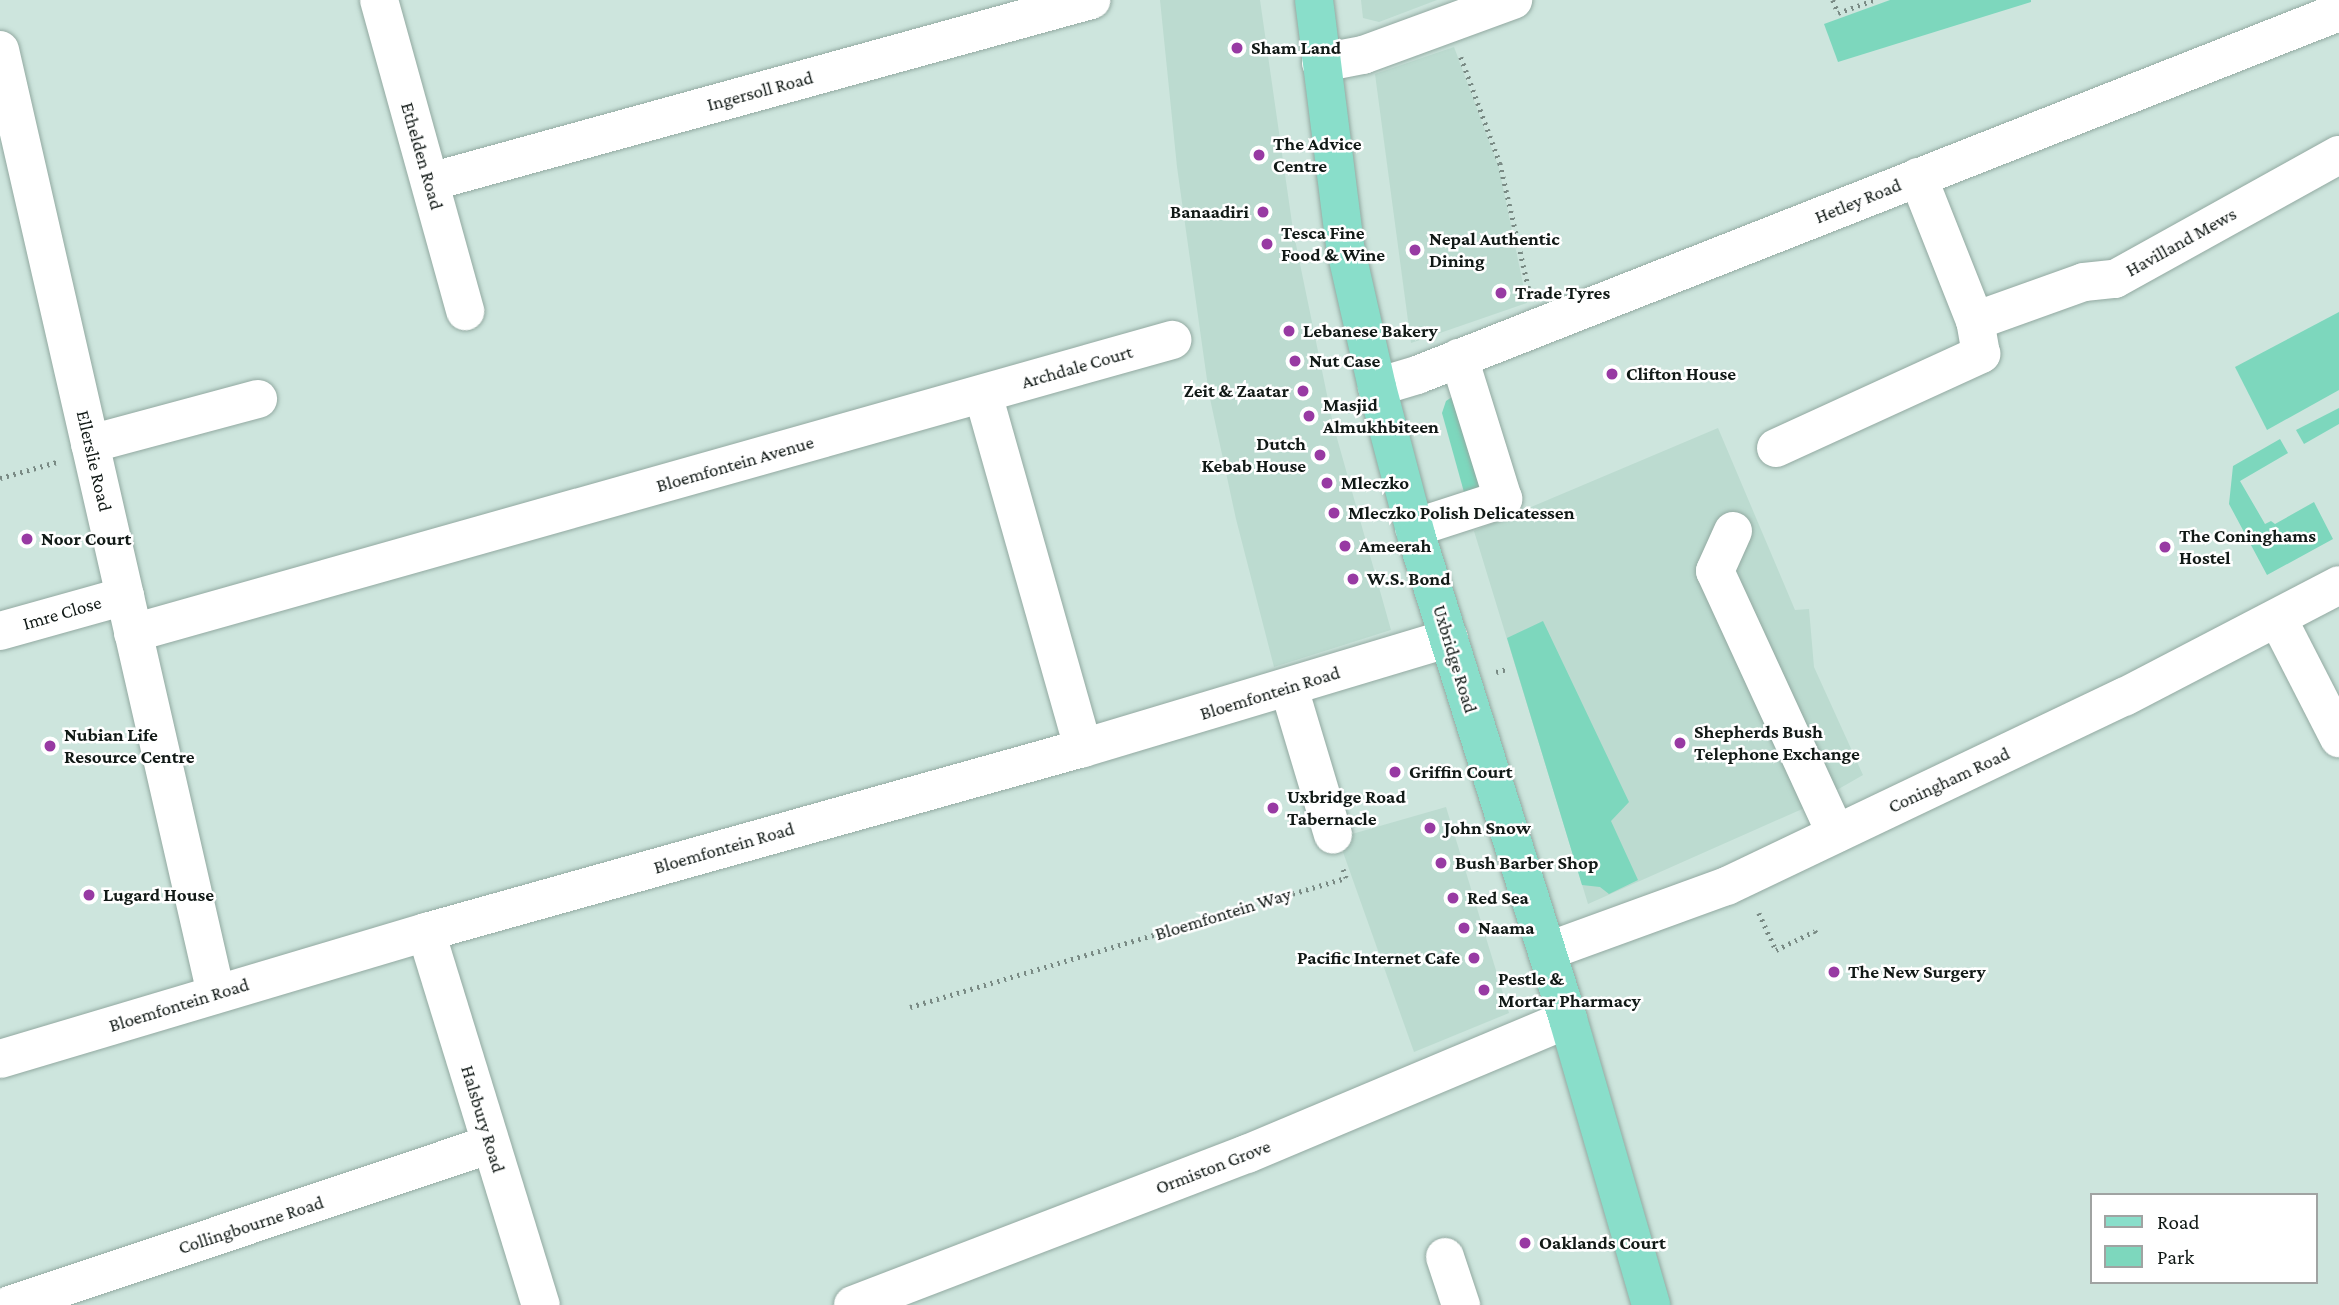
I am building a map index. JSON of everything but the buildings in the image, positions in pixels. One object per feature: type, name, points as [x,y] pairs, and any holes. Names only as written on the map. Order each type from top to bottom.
[{"type":"main road","name":"Uxbridge Road","points":[[1314,0],[1345,246],[1377,387],[1414,528],[1548,951],[1651,1305]]},
{"type":"street","name":"Ethelden Road","points":[[379,0],[465,311]]},
{"type":"street","name":"Ingersoll Road","points":[[429,182],[1091,0]]},
{"type":"street","points":[[1321,63],[1363,55],[1513,0]]},
{"type":"street","name":"Hetley Road","points":[[1377,387],[1459,358],[2339,12]]},
{"type":"street","name":"Ellerslie Road","points":[[0,50],[14,176],[76,452],[125,596],[216,994]]},
{"type":"street","name":"Havilland Mews","points":[[1975,321],[2084,282],[2115,278],[2339,155]]},
{"type":"street","points":[[1776,448],[1982,354],[1975,321],[1918,177]]},
{"type":"street","name":"Archdale Court","points":[[984,394],[1171,340]]},
{"type":"street","points":[[1414,528],[1503,499],[1459,358]]},
{"type":"street","points":[[984,394],[1083,748]]},
{"type":"street","name":"Bloemfontein Avenue","points":[[134,633],[984,394]]},
{"type":"street","points":[[76,452],[258,399]]},
{"type":"street","points":[[1733,531],[1715,571],[1836,834]]},
{"type":"street","name":"Coningham Road","points":[[1548,951],[1743,878],[2124,697],[2339,585]]},
{"type":"street","name":"Imre Close","points":[[0,631],[125,596]]},
{"type":"street","points":[[2278,619],[2339,738]]},
{"type":"street","name":"Bloemfontein Road","points":[[0,1059],[426,932],[1083,748],[1449,638]]},
{"type":"street","points":[[1289,688],[1333,835]]},
{"type":"street","name":"Halsbury Road","points":[[426,932],[541,1305]]},
{"type":"street","name":"Ormiston Grove","points":[[853,1305],[1247,1154],[1568,1019]]},
{"type":"street","name":"Collingbourne Road","points":[[10,1305],[491,1144]]},
{"type":"street","points":[[1445,1257],[1461,1305]]},
{"type":"path","points":[[1833,0],[1838,13],[1874,0]]},
{"type":"path","points":[[1461,58],[1500,163],[1531,297]]},
{"type":"path","points":[[0,478],[76,452]]},
{"type":"path","name":"Bloemfontein Way","points":[[910,1007],[1346,878],[1333,835]]},
{"type":"path","points":[[1743,878],[1776,950],[1815,932],[1817,934]]},
{"type":"shaded area","points":[[1160,0],[1260,0],[1293,230],[1333,424],[1391,630],[1274,667],[1236,519],[1209,394],[1177,167]]},
{"type":"shaded area","points":[[1361,0],[1437,0],[1379,22],[1363,18]]},
{"type":"shaded area","points":[[1454,47],[1499,168],[1527,303],[1411,343],[1375,74]]},
{"type":"shaded area","points":[[1718,428],[1795,610],[1809,609],[1814,667],[1863,775],[1809,806],[1588,904],[1474,531]]},
{"type":"shaded area","points":[[1446,807],[1509,1013],[1414,1052],[1338,838]]},
{"type":"green space","points":[[1890,0],[2031,2],[1838,62],[1824,24]]},
{"type":"green space","points":[[2339,312],[2339,390],[2267,430],[2235,367]]},
{"type":"green space","points":[[1452,397],[1490,494],[1467,503],[1442,413],[1446,401]]},
{"type":"green space","points":[[2339,408],[2339,424],[2304,444],[2296,430]]},
{"type":"green space","points":[[2280,439],[2288,453],[2240,481],[2265,524],[2271,521],[2275,524],[2314,502],[2333,539],[2267,575],[2229,504],[2233,466]]},
{"type":"green space","points":[[1543,621],[1629,802],[1611,821],[1638,880],[1609,894],[1600,887],[1582,885],[1507,638]]},
{"type":"place","name":"Sham Land","points":[[1237,48]]},
{"type":"place","name":"The Advice Centre","points":[[1259,155]]},
{"type":"place","name":"Banaadiri","points":[[1263,212]]},
{"type":"place","name":"Tesca Fine Food & Wine","points":[[1267,244]]},
{"type":"place","name":"Nepal Authentic Dining","points":[[1415,250]]},
{"type":"place","name":"Trade Tyres","points":[[1501,293]]},
{"type":"place","name":"Lebanese Bakery","points":[[1289,331]]},
{"type":"place","name":"Nut Case","points":[[1295,361]]},
{"type":"place","name":"Clifton House","points":[[1612,374]]},
{"type":"place","name":"Zeit & Zaatar","points":[[1303,391]]},
{"type":"place","name":"Masjid Almukhbiteen","points":[[1309,416]]},
{"type":"place","name":"Dutch Kebab House","points":[[1320,455]]},
{"type":"place","name":"Mleczko","points":[[1327,483]]},
{"type":"place","name":"Mleczko Polish Delicatessen","points":[[1334,513]]},
{"type":"place","name":"Noor Court","points":[[27,539]]},
{"type":"place","name":"Ameerah","points":[[1345,546]]},
{"type":"place","name":"The Coninghams Hostel","points":[[2165,547]]},
{"type":"place","name":"W.S. Bond","points":[[1353,579]]},
{"type":"place","name":"Shepherds Bush Telephone Exchange","points":[[1680,743]]},
{"type":"place","name":"Nubian Life Resource Centre","points":[[50,746]]},
{"type":"place","name":"Griffin Court","points":[[1395,772]]},
{"type":"place","name":"Uxbridge Road Tabernacle","points":[[1273,808]]},
{"type":"place","name":"John Snow","points":[[1430,828]]},
{"type":"place","name":"Bush Barber Shop","points":[[1441,863]]},
{"type":"place","name":"Lugard House","points":[[89,895]]},
{"type":"place","name":"Red Sea","points":[[1453,898]]},
{"type":"place","name":"Naama","points":[[1464,928]]},
{"type":"place","name":"Pacific Internet Cafe","points":[[1474,958]]},
{"type":"place","name":"The New Surgery","points":[[1834,972]]},
{"type":"place","name":"Pestle & Mortar Pharmacy","points":[[1484,990]]},
{"type":"place","name":"Oaklands Court","points":[[1525,1243]]}]
